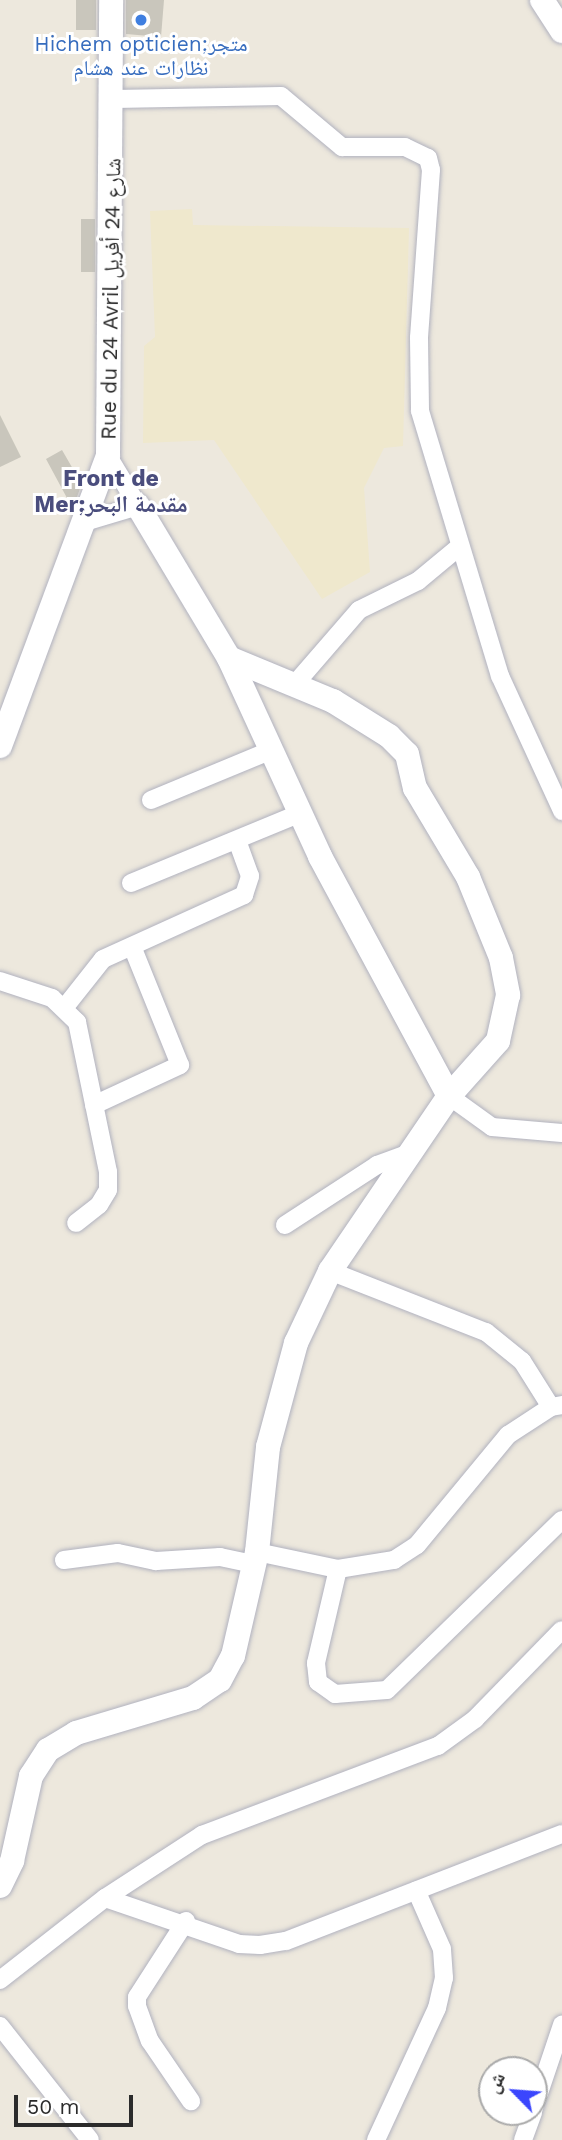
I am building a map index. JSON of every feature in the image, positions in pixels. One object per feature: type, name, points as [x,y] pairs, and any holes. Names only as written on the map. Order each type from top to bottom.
[{"type":"street","name":"Rue du 24 Avril شارع 24 أفريل","points":[[1,742],[7,706],[85,522],[108,456],[114,99],[111,0]]},
{"type":"street","points":[[542,0],[562,31]]},
{"type":"street","points":[[114,99],[281,96],[342,147],[405,147],[428,158],[432,170],[418,338],[420,411],[500,676],[562,811]]},
{"type":"street","points":[[108,456],[229,658],[301,813],[449,1096],[492,1127],[562,1133]]},
{"type":"street","points":[[85,522],[138,506]]},
{"type":"street","points":[[295,684],[359,610],[418,581],[459,547]]},
{"type":"street","points":[[0,1886],[12,1861],[30,1776],[48,1750],[76,1733],[193,1698],[220,1680],[233,1656],[255,1558],[279,1389],[330,1271],[407,1154],[449,1096],[503,1031],[508,995],[501,958],[468,877],[415,788],[407,754],[359,716],[295,684],[229,658]]},
{"type":"street","points":[[151,800],[272,750]]},
{"type":"street","points":[[131,883],[301,813]]},
{"type":"street","points":[[65,1007],[96,964],[244,895],[250,876],[237,841]]},
{"type":"street","points":[[94,1105],[180,1065],[132,946]]},
{"type":"street","points":[[0,981],[65,1007],[77,1022],[108,1190],[76,1223]]},
{"type":"street","points":[[285,1225],[377,1165],[407,1154]]},
{"type":"street","points":[[64,1560],[118,1553],[156,1561],[255,1558],[338,1569],[394,1560],[417,1545],[508,1434],[557,1406],[522,1361],[486,1332],[330,1271]]},
{"type":"street","points":[[338,1569],[316,1663],[318,1682],[335,1694],[387,1690],[562,1520]]},
{"type":"street","points":[[0,1980],[105,1898],[202,1835],[438,1746],[475,1719],[562,1630]]},
{"type":"street","points":[[105,1898],[186,1922],[239,1944],[260,1945],[286,1941],[562,1833]]},
{"type":"street","points":[[376,2140],[437,2008],[444,1978],[442,1949],[416,1890]]},
{"type":"street","points":[[186,1922],[144,1985],[136,2006],[150,2041],[191,2101]]},
{"type":"street","points":[[548,2066],[562,2025]]},
{"type":"street","points":[[0,2026],[90,2140]]},
{"type":"shaded area","points":[[192,209],[193,225],[409,228],[403,446],[384,448],[364,488],[370,572],[322,599],[214,440],[143,443],[144,346],[155,337],[150,211]]},
{"type":"building","points":[[76,0],[96,0],[96,30],[76,30]]},
{"type":"building","name":"Hichem opticien;متجر نظارات عند هشام","points":[[126,0],[164,0],[161,37],[126,34]]},
{"type":"building","points":[[81,219],[95,219],[95,272],[81,272]]},
{"type":"building","points":[[0,415],[21,457],[0,467]]},
{"type":"building","points":[[62,450],[73,469],[85,474],[76,500],[67,498],[46,459]]},
{"type":"place","name":"Hichem opticien;متجر نظارات عند هشام","points":[[141,20]]},
{"type":"district","name":"Front de Mer;مقدمة البحر","points":[[111,492]]}]
